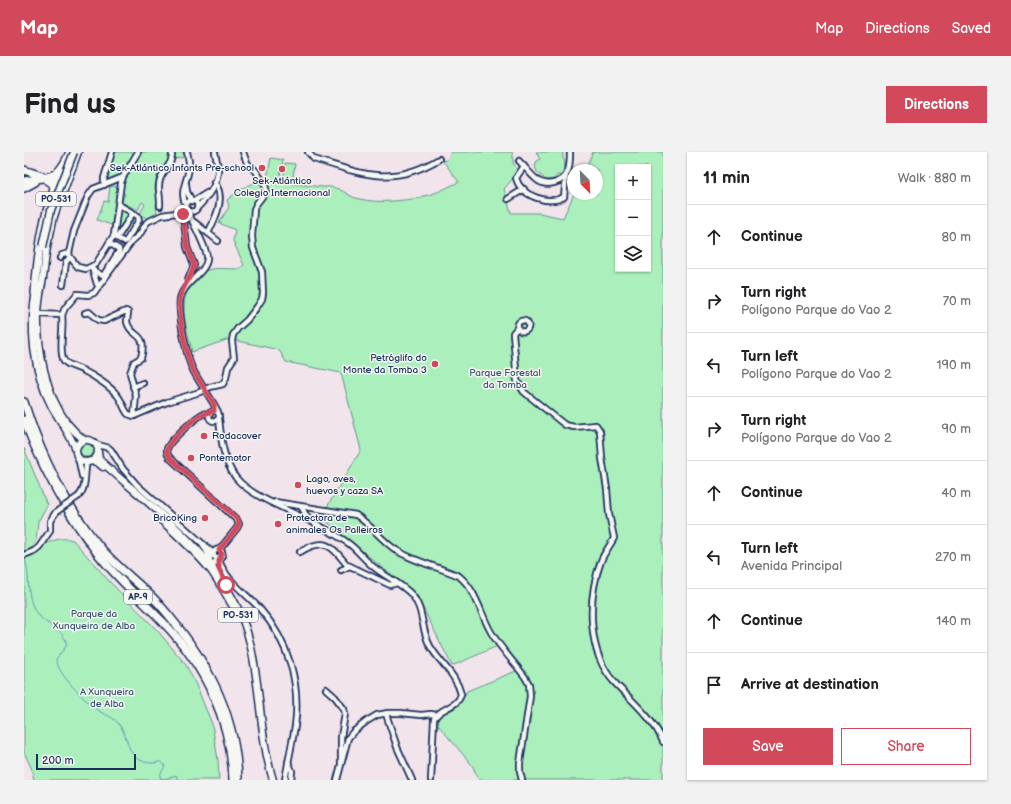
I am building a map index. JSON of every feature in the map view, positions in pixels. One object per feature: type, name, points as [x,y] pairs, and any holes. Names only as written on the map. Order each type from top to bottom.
[{"type":"highway","points":[[24,184],[49,178],[61,170],[70,152]]},
{"type":"highway","points":[[24,170],[57,182],[68,176],[73,165]]},
{"type":"highway","points":[[24,181],[49,178]]},
{"type":"highway","points":[[36,293],[40,245],[48,208],[54,189],[49,178]]},
{"type":"highway","points":[[49,237],[53,218],[63,189],[63,180]]},
{"type":"highway","points":[[24,188],[35,182]]},
{"type":"highway","name":"AP-9","points":[[24,402],[35,434],[48,463],[64,494],[86,528],[117,565],[158,604],[190,643],[207,669],[218,690],[231,728],[236,754],[238,780]]},
{"type":"highway","name":"AP-9","points":[[24,420],[35,449],[50,480],[76,524],[119,578],[178,638],[203,674],[218,703],[223,717],[230,746],[233,780]]},
{"type":"main road","name":"PO-531","points":[[74,152],[52,210],[43,246],[36,293],[33,335],[37,365],[42,382],[51,405],[70,436],[78,456],[84,461],[97,462],[191,549],[212,572],[228,598],[240,621],[248,645],[254,678],[260,740],[265,762],[272,780]]},
{"type":"main road","name":"PO-531","points":[[78,152],[49,237],[38,314],[38,338],[42,361],[52,395],[66,422],[84,440],[90,440],[95,444],[99,459],[194,545],[226,583],[240,612],[250,643],[264,743],[272,780]]},
{"type":"main road","points":[[76,449],[84,440]]},
{"type":"main road","points":[[89,461],[95,458],[98,452]]},
{"type":"main road","points":[[127,489],[139,498],[209,562],[212,564],[220,560]]},
{"type":"main road","points":[[204,545],[209,554],[209,562]]},
{"type":"main road","points":[[220,560],[219,569],[226,583],[228,598]]},
{"type":"street","points":[[104,185],[104,178],[112,152]]},
{"type":"street","points":[[115,237],[123,177],[138,152]]},
{"type":"street","points":[[160,206],[158,183],[172,161],[172,152]]},
{"type":"street","points":[[187,152],[190,166],[183,194],[186,210],[187,246],[194,265],[189,275],[188,283]]},
{"type":"street","points":[[214,152],[218,172],[210,191],[196,209],[192,212],[186,210],[167,214],[147,222],[140,234],[132,241],[94,293],[88,295],[77,294],[65,308],[62,315],[62,345],[63,358],[65,362],[84,371],[116,393],[122,401],[126,411],[131,416],[167,402],[223,384],[225,382],[228,366],[234,358],[232,341],[233,335],[252,314],[262,299],[262,272],[252,243],[254,209],[265,193],[266,185],[256,171],[247,163],[243,152]]},
{"type":"street","points":[[308,152],[314,158],[363,174],[380,176],[399,175],[417,171],[440,159]]},
{"type":"street","points":[[524,166],[516,178],[524,189],[534,197],[544,200],[560,199],[564,197],[565,194],[564,189],[570,152]]},
{"type":"street","points":[[519,161],[537,180],[547,184],[554,183],[566,176]]},
{"type":"street","points":[[63,285],[66,262],[70,255],[74,232],[88,196],[93,190],[123,177]]},
{"type":"street","points":[[186,180],[187,192],[196,203],[194,224]]},
{"type":"street","points":[[208,234],[220,203],[218,190],[214,182]]},
{"type":"street","points":[[508,199],[524,189]]},
{"type":"street","points":[[210,191],[204,196],[188,202],[186,210],[194,224],[206,252],[207,260],[202,269],[182,291],[180,298],[180,314],[190,363],[214,404],[212,420],[217,419]]},
{"type":"street","points":[[115,237],[124,242],[126,241],[139,220],[138,216],[119,205]]},
{"type":"street","points":[[60,258],[66,253],[70,255],[78,267],[86,269],[92,268],[98,262],[132,213]]},
{"type":"street","points":[[194,224],[218,240]]},
{"type":"street","points":[[92,268],[103,276],[119,251],[119,249],[110,243]]},
{"type":"street","points":[[92,268],[97,284]]},
{"type":"street","points":[[85,313],[89,312],[101,322],[116,317],[124,312],[128,312],[127,321],[129,326],[142,340],[143,346],[141,358],[134,362],[130,373],[136,396],[134,416]]},
{"type":"street","points":[[38,314],[62,315]]},
{"type":"street","points":[[518,327],[513,333],[516,373],[517,381],[524,392],[565,425],[574,427],[596,425],[600,430],[609,514],[614,538],[600,562],[596,582],[592,606],[594,641],[598,655],[609,677],[652,722],[663,742]]},
{"type":"street","points":[[133,387],[143,383]]},
{"type":"street","points":[[213,413],[221,428],[224,453],[230,468],[235,477],[248,490],[320,526],[348,543],[371,565],[412,595],[416,600],[429,645],[449,670],[460,691],[460,697],[457,702],[436,715],[401,713],[386,714],[377,716],[353,732],[348,738],[337,780]]},
{"type":"street","points":[[213,413],[195,420],[170,444],[167,449],[167,454],[170,458],[238,520],[239,524],[237,528],[219,550],[216,550],[213,553]]},
{"type":"street","points":[[95,444],[110,449],[123,469],[137,485],[213,553],[215,558],[220,560],[222,554],[219,550]]},
{"type":"street","points":[[98,452],[104,448],[110,449]]},
{"type":"street","points":[[78,456],[83,489]]},
{"type":"street","points":[[26,554],[39,547],[50,532],[50,521],[56,512],[79,496],[83,489],[84,472],[89,461]]},
{"type":"street","points":[[271,502],[356,516],[362,519],[388,544],[404,555],[459,576],[469,586],[491,632],[525,677],[528,684],[530,696],[520,763],[522,780]]},
{"type":"street","points":[[292,512],[292,509],[296,505]]},
{"type":"street","points":[[292,512],[308,507]]},
{"type":"street","points":[[302,508],[306,514],[320,526]]},
{"type":"street","points":[[300,552],[311,546],[321,544],[327,545],[333,548],[347,565],[390,586],[397,583]]},
{"type":"street","points":[[341,570],[350,566]]},
{"type":"street","points":[[226,583],[259,607],[270,621],[283,644],[294,674],[297,703],[295,724],[285,780]]},
{"type":"street","points":[[326,689],[336,698],[346,714],[341,737],[341,766]]},
{"type":"street","points":[[386,714],[394,733],[397,747],[412,780]]},
{"type":"street","points":[[431,780],[433,725],[436,715]]},
{"type":"street","points":[[288,762],[292,771],[291,780]]},
{"type":"green space","points":[[115,152],[135,152],[121,175],[107,181]]},
{"type":"green space","points":[[140,152],[170,152],[168,162],[156,182],[158,201],[156,204],[157,216],[148,219],[140,214],[145,204],[142,202],[138,210],[121,202],[125,194],[122,192],[124,180]]},
{"type":"green space","points":[[174,152],[184,152],[185,157],[174,159]]},
{"type":"green space","name":"Parque Forestal da Tomba","points":[[452,152],[511,152],[513,153],[513,163],[519,171],[504,189],[511,213],[539,213],[563,218],[571,200],[603,200],[603,164],[588,164],[593,152],[663,152],[663,780],[479,780],[472,765],[438,725],[439,716],[459,704],[467,691],[521,669],[502,644],[452,666],[417,596],[321,517],[361,450],[341,373],[286,362],[279,350],[229,339],[192,352],[184,314],[186,295],[190,287],[205,271],[217,269],[239,269],[244,265],[233,241],[235,230],[219,223],[229,207],[227,200],[250,185],[267,181],[335,188],[355,198],[375,201],[422,198],[422,196],[436,192],[459,182],[443,161],[447,160]]},
{"type":"green space","points":[[536,152],[563,152],[565,162],[564,167],[566,168],[562,176],[557,175],[555,179],[546,180],[537,172],[535,166],[537,161],[540,159]]},
{"type":"green space","points":[[271,158],[283,160],[279,180],[267,178]]},
{"type":"green space","points":[[285,163],[295,164],[292,183],[283,182]]},
{"type":"green space","points":[[110,186],[118,187],[114,226],[97,220],[104,201],[108,202]]},
{"type":"green space","points":[[121,208],[130,213],[130,215],[118,235],[116,234]]},
{"type":"green space","points":[[87,443],[92,445],[94,450],[92,455],[87,457],[82,455],[80,450],[82,445]]},
{"type":"green space","name":"A Xunqueira de Alba","points":[[24,448],[47,505],[38,522],[36,540],[31,548],[37,551],[44,545],[58,539],[73,540],[109,581],[157,630],[186,665],[212,724],[218,760],[219,780],[34,780],[31,767],[24,752]]},
{"type":"waterway","points":[[24,557],[28,571],[29,592],[33,607],[40,618],[62,635],[67,645],[56,659],[61,672],[72,686],[91,705],[117,722],[123,731],[132,754],[135,757],[152,763],[162,763],[165,766],[160,778],[165,779],[176,775],[178,780]]},
{"type":"place","name":"Sek-Atlántico Infants Pre-school","points":[[262,168]]},
{"type":"place","name":"Sek-Atlántico Colegio Internacional","points":[[282,169]]},
{"type":"place","name":"Petróglifo do Monte da Tomba 3","points":[[435,364]]},
{"type":"place","name":"Rodacover","points":[[204,436]]},
{"type":"place","name":"Pontemotor","points":[[191,458]]},
{"type":"place","name":"Lago, aves, huevos y caza SA","points":[[298,485]]},
{"type":"place","name":"BricoKing","points":[[205,518]]},
{"type":"place","name":"Protectora de animales Os Palleiros","points":[[278,524]]},
{"type":"route","points":[[183,214],[188,251],[194,265],[189,275],[188,283],[182,291],[180,298],[180,314],[190,363],[214,404],[214,411],[200,415],[183,430],[170,444],[167,449],[167,454],[238,520],[239,524],[237,528],[219,550],[222,552],[222,555],[219,561],[219,569],[226,585]]},
{"type":"park label","name":"Parque da Xunqueira de Alba","points":[[94,620]]}]
